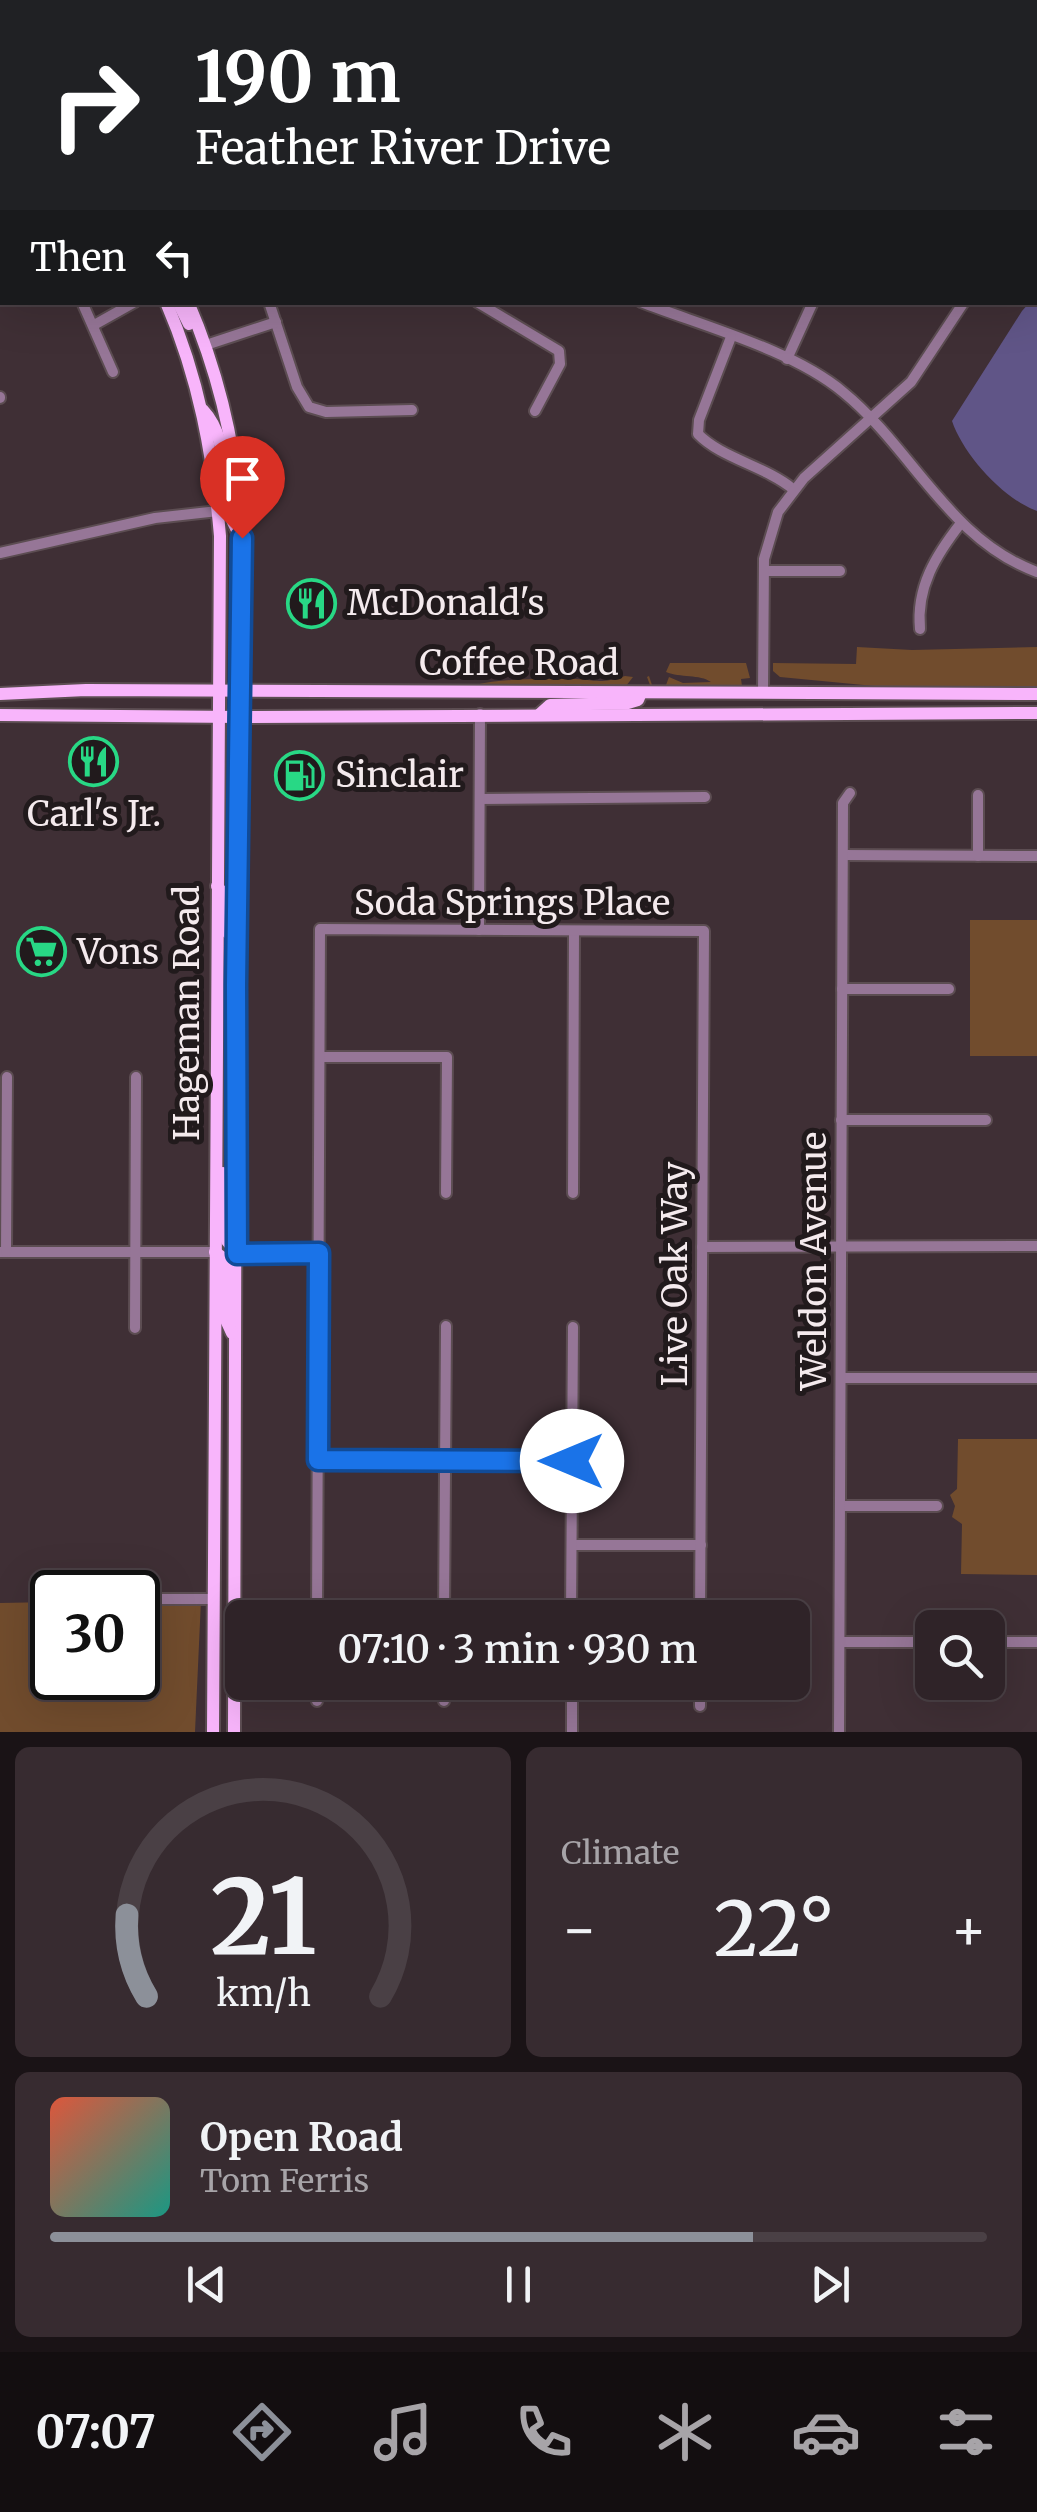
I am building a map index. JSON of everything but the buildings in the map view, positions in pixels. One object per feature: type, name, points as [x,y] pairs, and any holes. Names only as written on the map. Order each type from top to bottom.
[{"type":"main road","name":"Hageman Road","points":[[167,305],[202,408],[218,511],[213,1732]]},
{"type":"main road","points":[[180,305],[206,345]]},
{"type":"main road","name":"Hageman Road","points":[[189,305],[218,384],[236,476],[242,538],[236,985],[234,1732]]},
{"type":"main road","points":[[202,408],[216,424],[230,518],[242,538]]},
{"type":"main road","name":"Coffee Road","points":[[0,694],[217,690],[1037,694]]},
{"type":"main road","points":[[540,714],[550,705],[628,703],[638,700],[641,693]]},
{"type":"main road","name":"Coffee Road","points":[[0,715],[240,718],[1037,714]]},
{"type":"main road","points":[[216,886],[227,898],[229,958],[236,985]]},
{"type":"main road","points":[[217,1146],[226,1188],[227,1241],[237,1254]]},
{"type":"main road","points":[[215,1252],[226,1260],[226,1320],[235,1340]]},
{"type":"street","points":[[84,305],[113,372]]},
{"type":"street","points":[[94,325],[130,305]]},
{"type":"street","points":[[269,305],[297,387],[309,407],[326,412],[412,410]]},
{"type":"street","points":[[481,305],[559,352],[560,364],[534,411]]},
{"type":"street","points":[[493,314],[498,305]]},
{"type":"street","points":[[649,305],[826,378],[871,418],[962,523],[992,549],[1037,572]]},
{"type":"street","points":[[787,359],[811,305]]},
{"type":"street","points":[[763,692],[764,571],[771,526],[793,489],[911,382],[962,305]]},
{"type":"street","points":[[206,345],[276,322]]},
{"type":"street","points":[[731,337],[699,420],[698,434],[706,443],[773,474],[793,489]]},
{"type":"street","points":[[0,554],[156,518],[218,511]]},
{"type":"street","points":[[920,628],[920,595],[928,574],[962,523]]},
{"type":"street","points":[[764,571],[840,570]]},
{"type":"street","points":[[480,714],[480,930]]},
{"type":"street","name":"Weldon Avenue","points":[[839,1732],[843,802],[850,793]]},
{"type":"street","points":[[978,795],[978,856]]},
{"type":"street","points":[[480,798],[705,797]]},
{"type":"street","points":[[843,856],[1037,856]]},
{"type":"street","name":"Soda Springs Place","points":[[320,1056],[320,929],[704,931]]},
{"type":"street","points":[[573,1193],[574,930]]},
{"type":"street","name":"Live Oak Way","points":[[700,1600],[704,931]]},
{"type":"street","points":[[842,989],[949,989]]},
{"type":"street","points":[[317,1600],[320,1056],[447,1057],[446,1193]]},
{"type":"street","points":[[7,1076],[3,1252],[215,1252]]},
{"type":"street","points":[[135,1328],[136,1076]]},
{"type":"street","points":[[842,1120],[986,1120]]},
{"type":"street","points":[[702,1247],[1037,1246]]},
{"type":"street","points":[[237,1254],[319,1253]]},
{"type":"street","points":[[444,1600],[446,1326]]},
{"type":"street","points":[[571,1600],[573,1327]]},
{"type":"street","points":[[841,1378],[1037,1378]]},
{"type":"street","points":[[318,1460],[572,1461]]},
{"type":"street","points":[[840,1506],[938,1506]]},
{"type":"street","points":[[572,1545],[701,1546]]},
{"type":"street","points":[[160,1600],[213,1599]]},
{"type":"street","points":[[840,1642],[915,1642]]},
{"type":"street","points":[[1005,1642],[1037,1642]]},
{"type":"street","points":[[572,1700],[572,1732]]},
{"type":"street","points":[[700,1700],[700,1706]]},
{"type":"shaded area","points":[[1027,305],[1037,305],[1037,511],[1011,497],[986,474],[965,447],[952,421]]},
{"type":"shaded area","points":[[857,647],[1037,647],[1037,686],[874,686],[780,677],[773,671],[773,663],[856,664]]},
{"type":"shaded area","points":[[670,663],[746,663],[750,678],[741,679],[742,686],[650,685],[649,676],[652,685],[666,685],[669,677],[683,683],[711,682],[666,672]]},
{"type":"shaded area","points":[[633,677],[626,686],[474,685],[522,679],[602,681]]},
{"type":"shaded area","points":[[970,920],[1037,920],[1037,1056],[970,1056]]},
{"type":"shaded area","points":[[958,1439],[1037,1439],[1037,1575],[961,1574],[962,1524],[952,1517],[955,1506],[950,1495],[957,1489]]},
{"type":"shaded area","points":[[201,1600],[195,1732],[0,1732],[0,1603],[30,1602],[30,1700],[160,1700],[160,1601]]},
{"type":"place","name":"McDonald's","points":[[312,603]]},
{"type":"place","name":"Carl's Jr.","points":[[94,762]]},
{"type":"place","name":"Sinclair","points":[[300,775]]},
{"type":"place","name":"Vons","points":[[42,952]]},
{"type":"route","points":[[242,538],[237,1254],[319,1253],[318,1460],[572,1461]]}]
